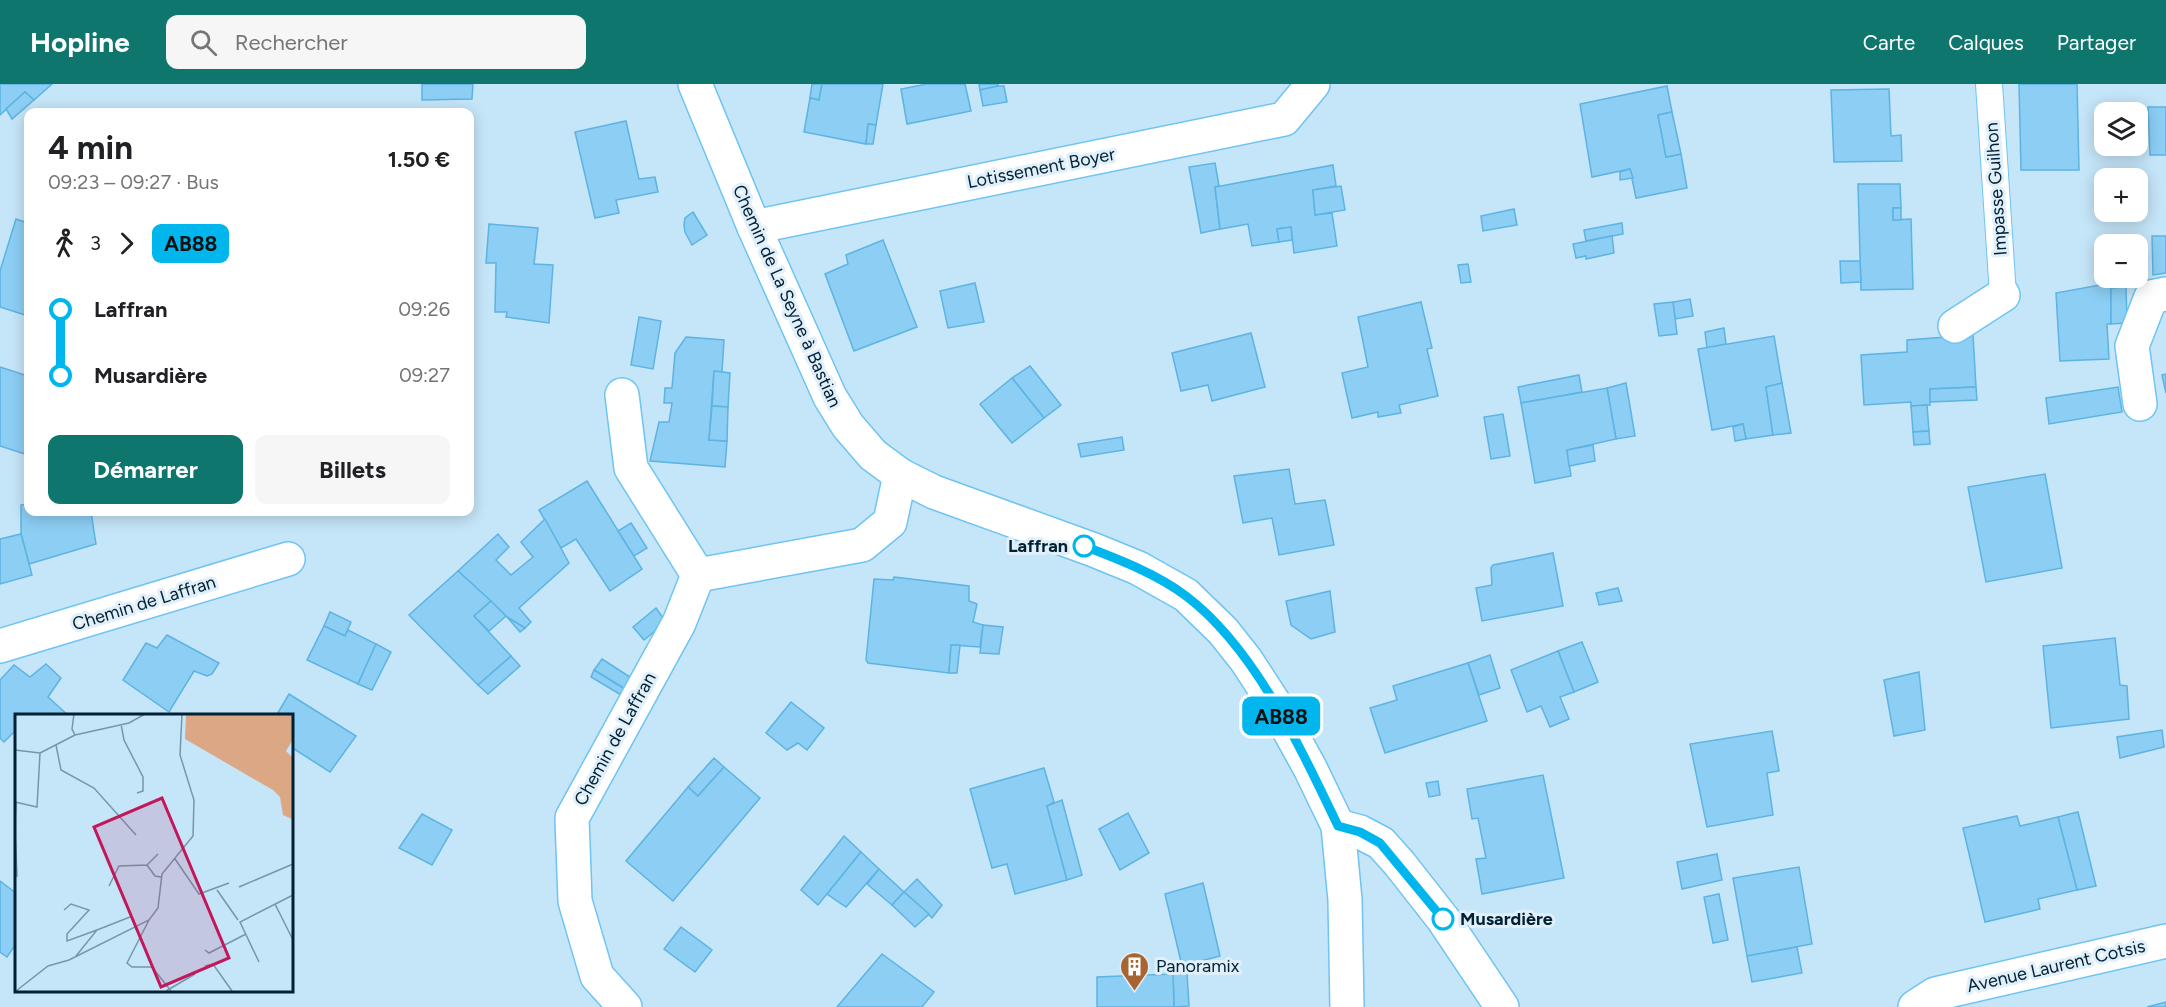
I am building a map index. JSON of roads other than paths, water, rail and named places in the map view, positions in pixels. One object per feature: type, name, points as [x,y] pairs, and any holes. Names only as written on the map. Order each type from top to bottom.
[{"type":"street","name":"Chemin de La Seyne à Bastian","points":[[695,84],[754,226],[830,396],[848,426],[873,455],[900,475],[934,492],[1138,568],[1186,595],[1223,631],[1246,660],[1295,740],[1338,826],[1345,900],[1347,1007]]},
{"type":"street","name":"Lotissement Boyer","points":[[754,226],[1284,119],[1313,84]]},
{"type":"street","points":[[2140,404],[2132,346],[2151,297],[2166,294]]},
{"type":"street","points":[[1956,326],[2003,295]]},
{"type":"street","points":[[622,395],[631,468],[698,575],[862,545],[890,522],[900,475]]},
{"type":"street","name":"Chemin de Laffran","points":[[0,646],[288,559]]},
{"type":"street","name":"Chemin de Laffran","points":[[625,1007],[597,976],[575,901],[572,818],[679,624],[698,575]]},
{"type":"street","points":[[1338,826],[1360,832],[1380,843],[1399,863],[1443,919],[1502,1007]]},
{"type":"street","name":"Avenue Laurent Cotsis","points":[[1915,1007],[1935,994],[2166,941]]},
{"type":"lane","name":"Impasse Guilhon","points":[[1989,84],[2003,295]]},
{"type":"place","name":"Laffran","points":[[1084,546]]},
{"type":"place","name":"Musardière","points":[[1443,919]]},
{"type":"place","name":"Panoramix","points":[[1135,992]]}]
